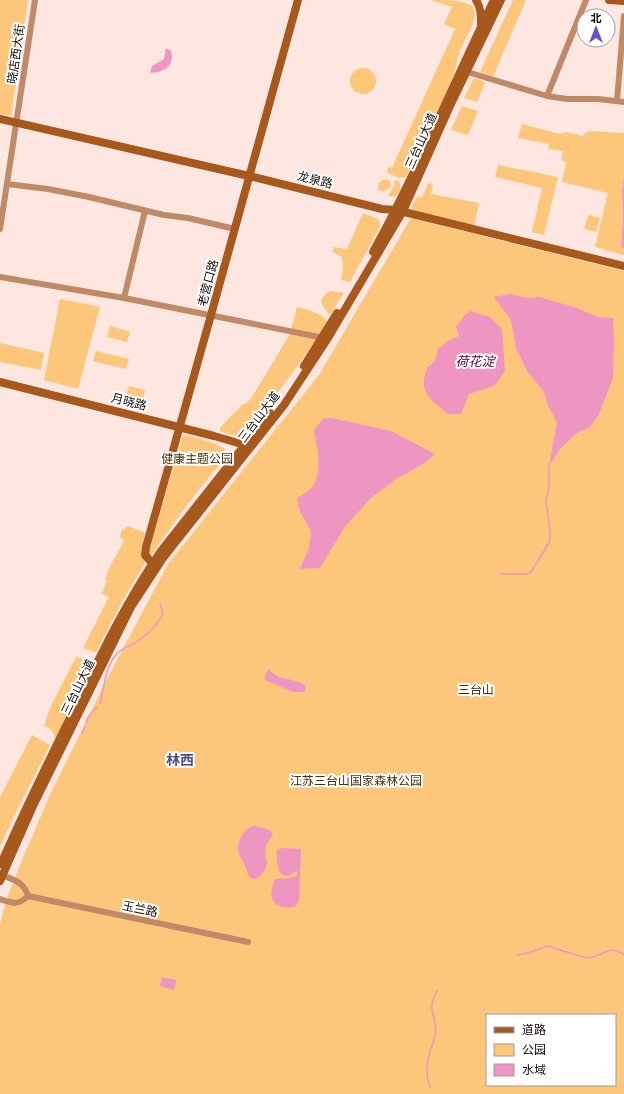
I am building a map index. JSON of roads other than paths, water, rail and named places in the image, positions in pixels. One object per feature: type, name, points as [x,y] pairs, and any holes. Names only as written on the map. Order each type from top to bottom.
[{"type":"street","name":"晓店西大街","points":[[0,229],[35,0]]},
{"type":"street","name":"老营口路","points":[[155,565],[145,554],[146,547],[298,0]]},
{"type":"street","points":[[476,0],[480,5],[481,27]]},
{"type":"street","name":"三台山大道","points":[[1,874],[131,607],[155,565],[248,447],[284,404],[400,211],[494,0]]},
{"type":"street","name":"三台山大道","points":[[463,71],[501,0]]},
{"type":"street","points":[[547,96],[586,0]]},
{"type":"street","points":[[609,0],[624,1]]},
{"type":"street","points":[[616,101],[624,16]]},
{"type":"street","points":[[463,71],[547,96],[567,99],[598,99],[624,102]]},
{"type":"street","name":"龙泉路","points":[[0,119],[249,176],[382,209],[400,211],[624,266]]},
{"type":"street","points":[[7,184],[57,191],[235,229]]},
{"type":"street","points":[[124,298],[145,211]]},
{"type":"street","points":[[0,277],[124,298],[325,338]]},
{"type":"street","name":"月晓路","points":[[0,382],[248,447]]},
{"type":"street","points":[[0,899],[10,903],[17,903],[28,896],[20,882],[1,874]]},
{"type":"street","name":"玉兰路","points":[[28,896],[248,942]]},
{"type":"water","points":[[166,48],[171,51],[172,56],[170,65],[164,70],[150,73],[152,66],[164,59]]},
{"type":"water","points":[[624,176],[624,248],[621,247],[623,217],[622,192]]},
{"type":"water","points":[[510,294],[527,298],[539,297],[574,307],[598,317],[613,318],[613,378],[599,414],[590,427],[577,433],[560,449],[549,466],[557,422],[548,406],[544,392],[527,371],[516,348],[511,320],[494,297]]},
{"type":"water","name":"荷花淀","points":[[470,311],[490,317],[502,329],[505,371],[494,386],[469,394],[461,414],[448,414],[427,394],[424,382],[425,375],[428,366],[435,360],[437,350],[448,341],[459,336],[456,327],[464,316]]},
{"type":"water","points":[[324,418],[332,418],[391,431],[435,454],[423,464],[396,479],[371,498],[344,528],[320,568],[300,569],[309,548],[311,531],[300,512],[297,498],[310,489],[317,476],[317,444],[314,430]]},
{"type":"water","points":[[269,669],[277,676],[302,683],[306,686],[304,692],[293,692],[265,680],[265,675]]},
{"type":"water","points":[[255,826],[270,830],[273,835],[266,845],[265,852],[267,863],[265,870],[258,878],[253,879],[248,874],[240,857],[238,848],[243,833],[250,827]]},
{"type":"water","points":[[282,848],[301,849],[299,900],[296,906],[292,907],[280,906],[273,901],[272,898],[272,890],[275,879],[297,876],[297,871],[286,876],[282,875],[280,872],[277,862],[277,850]]},
{"type":"water","points":[[162,977],[176,980],[174,990],[160,986]]},
{"type":"waterway","points":[[500,574],[527,574],[531,572],[549,543],[550,530],[546,501],[549,488],[549,466]]},
{"type":"waterway","points":[[100,703],[107,673],[112,661],[117,653],[138,641],[156,625],[163,614],[160,603]]},
{"type":"waterway","points":[[86,723],[88,717],[97,707]]},
{"type":"waterway","points":[[82,733],[85,726]]},
{"type":"waterway","points":[[518,955],[547,946],[590,958],[611,950],[624,954]]},
{"type":"waterway","points":[[430,1087],[427,1074],[427,1065],[436,1032],[432,1005],[437,990]]},
{"type":"district","name":"林西","points":[[180,760]]},
{"type":"park label","name":"健康主题公园","points":[[197,459]]},
{"type":"park label","name":"三台山","points":[[476,690]]},
{"type":"park label","name":"江苏三台山国家森林公园","points":[[356,781]]}]
